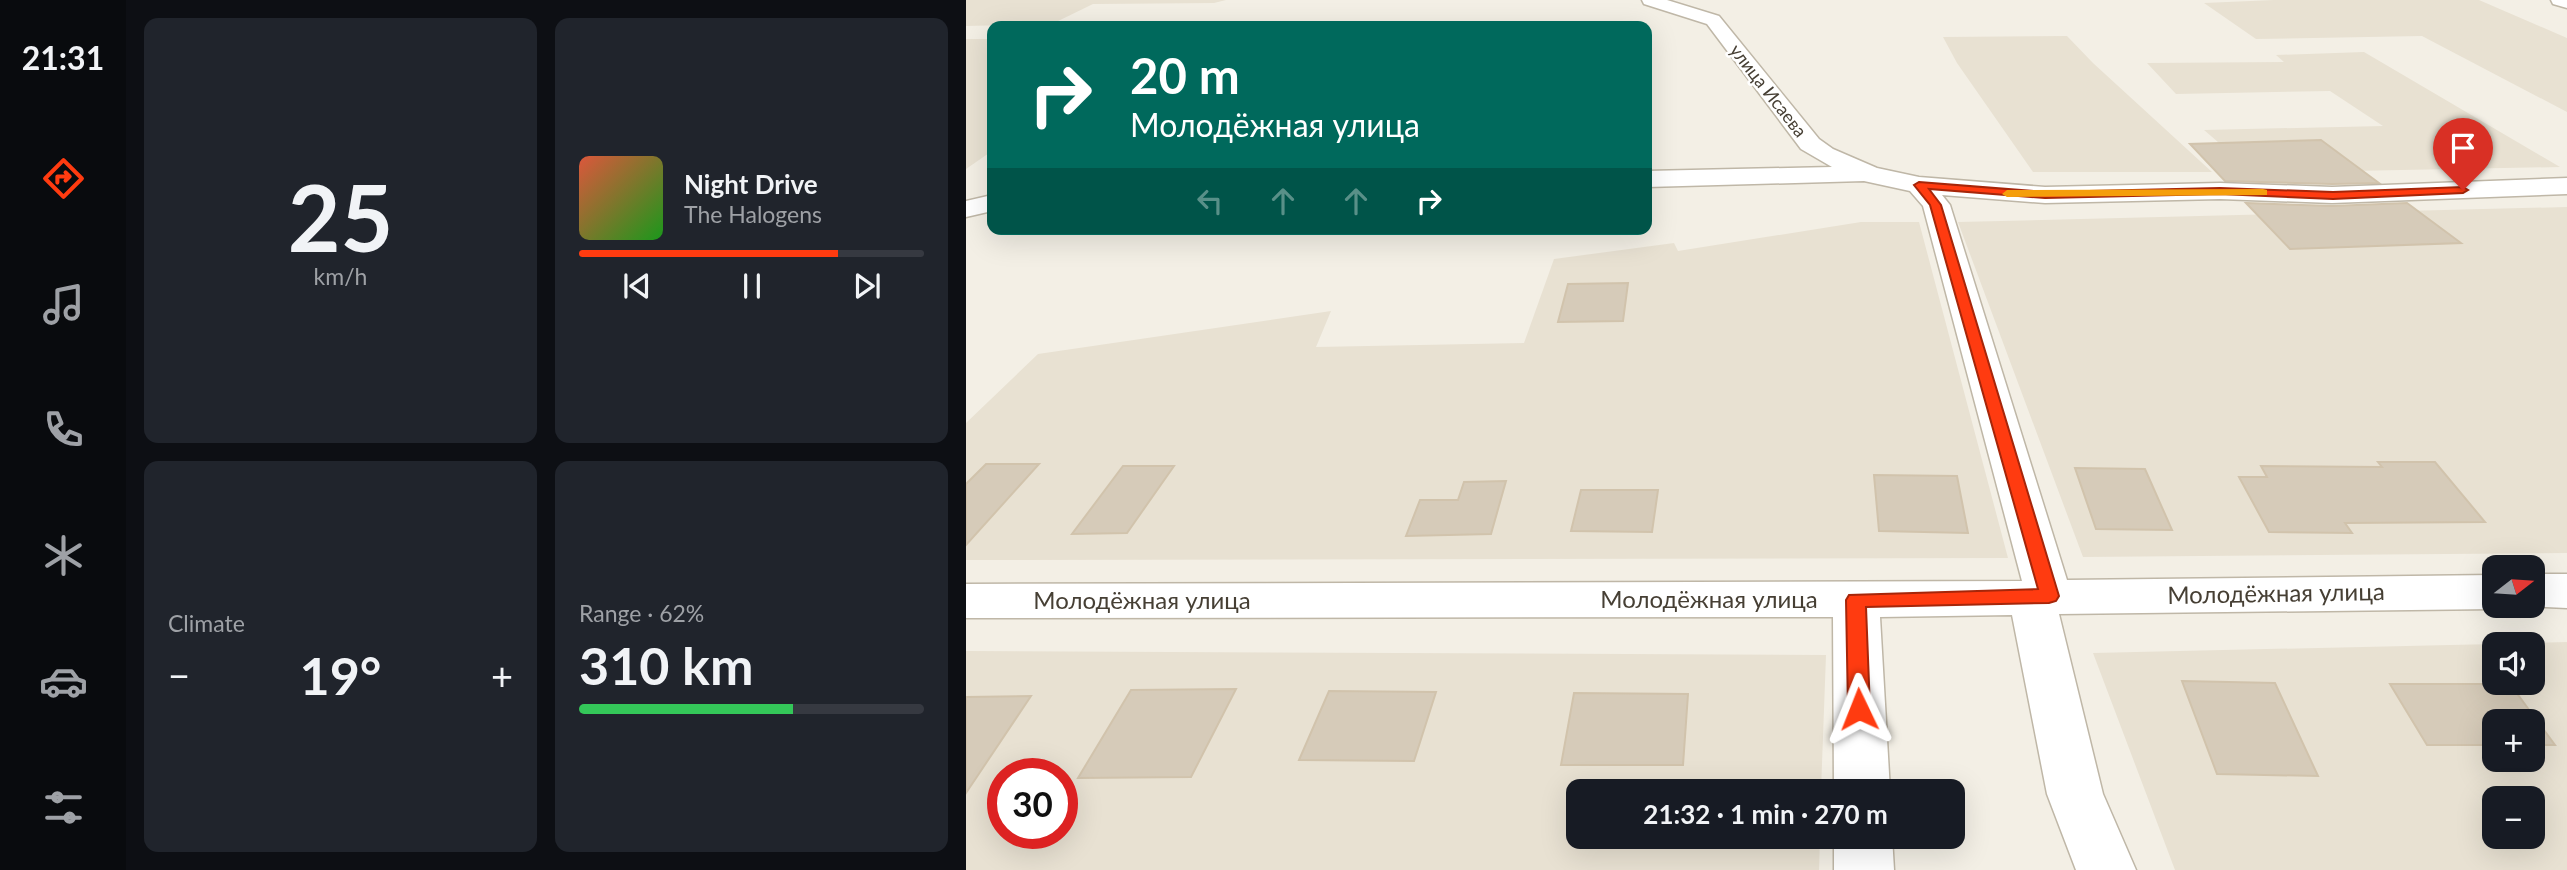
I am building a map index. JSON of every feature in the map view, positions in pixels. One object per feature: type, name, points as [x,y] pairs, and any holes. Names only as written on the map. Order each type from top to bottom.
[{"type":"street","name":"улица Исаева","points":[[1650,0],[1713,20],[1810,144],[1824,154],[1869,174],[1919,185],[2045,195],[2220,191],[2333,195],[2567,186]]},
{"type":"street","points":[[2559,0],[2567,3]]},
{"type":"street","points":[[1652,179],[1869,174]]},
{"type":"street","points":[[1919,185],[1936,205],[2040,596],[2075,794],[2106,870]]},
{"type":"street","points":[[966,209],[987,204]]},
{"type":"street","points":[[2545,592],[2567,591]]},
{"type":"street","name":"Молодёжная улица","points":[[966,601],[1856,600],[2482,592]]},
{"type":"street","points":[[1856,600],[1861,779]]},
{"type":"street","points":[[1863,849],[1864,870]]},
{"type":"shaded area","points":[[966,0],[1226,0],[1214,3],[1093,4],[1058,21],[987,21],[987,26],[966,26]]},
{"type":"shaded area","points":[[2274,0],[2479,0],[2567,38],[2567,112],[2422,36],[2256,39],[2204,3]]},
{"type":"shaded area","points":[[2067,36],[2212,172],[2033,172],[1957,63],[1943,37]]},
{"type":"shaded area","points":[[966,39],[987,39],[987,154],[966,169]]},
{"type":"shaded area","points":[[2364,52],[2560,167],[2254,173],[2204,130],[2383,126],[2330,91],[2176,94],[2147,63],[2284,62],[2276,55]]},
{"type":"shaded area","points":[[2567,207],[2567,553],[2083,557],[1958,222]]},
{"type":"shaded area","points":[[1861,222],[1919,222],[2008,558],[966,560],[966,423],[1038,354],[1331,311],[1316,347],[1524,343],[1554,259],[1674,243],[1678,251]]},
{"type":"shaded area","points":[[2567,642],[2567,870],[2175,870],[2093,653],[2482,644],[2482,695],[2545,695],[2545,643]]},
{"type":"shaded area","points":[[966,651],[1826,655],[1821,779],[1566,779],[1566,849],[1820,849],[1819,870],[966,870]]},
{"type":"building","points":[[2321,140],[2379,183],[2225,181],[2190,144]]},
{"type":"building","points":[[2246,203],[2332,206],[2407,203],[2461,243],[2290,249]]},
{"type":"building","points":[[1628,283],[1623,321],[1558,322],[1568,284]]},
{"type":"building","points":[[2378,462],[2435,462],[2485,522],[2345,523],[2352,533],[2269,532],[2239,477],[2267,477],[2261,466],[2382,467]]},
{"type":"building","points":[[986,464],[1039,464],[966,545],[966,484]]},
{"type":"building","points":[[1123,466],[1174,466],[1127,533],[1072,534]]},
{"type":"building","points":[[2075,468],[2145,469],[2172,530],[2096,529]]},
{"type":"building","points":[[1874,475],[1957,476],[1968,533],[1879,531]]},
{"type":"building","points":[[1506,481],[1491,534],[1406,536],[1420,500],[1458,500],[1464,482]]},
{"type":"building","points":[[1581,490],[1658,490],[1652,532],[1571,531]]},
{"type":"building","points":[[2182,681],[2275,683],[2318,776],[2217,774]]},
{"type":"building","points":[[2390,684],[2482,684],[2482,695],[2518,695],[2528,709],[2482,709],[2482,745],[2427,745]]},
{"type":"building","points":[[1236,689],[1191,777],[1078,778],[1131,690]]},
{"type":"building","points":[[1329,691],[1436,692],[1414,761],[1299,760]]},
{"type":"building","points":[[1574,693],[1688,694],[1683,765],[1561,765]]},
{"type":"building","points":[[1031,696],[966,793],[966,697]]},
{"type":"building","points":[[2545,731],[2555,745],[2545,745]]},
{"type":"slow traffic","points":[[2007,194],[2220,191],[2263,193]]},
{"type":"route","points":[[1859,709],[1856,600],[2049,596],[1936,205],[1919,185],[1993,193],[2045,195],[2220,191],[2333,195],[2463,190]]}]
